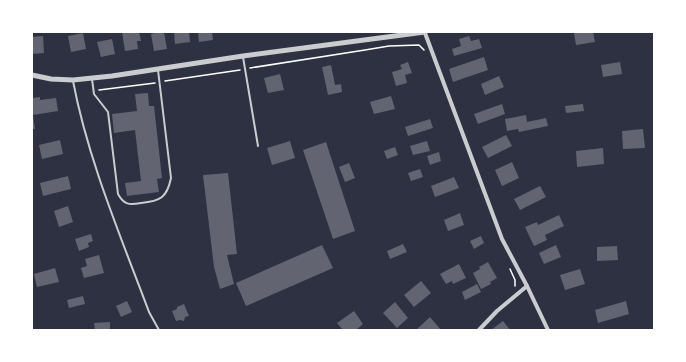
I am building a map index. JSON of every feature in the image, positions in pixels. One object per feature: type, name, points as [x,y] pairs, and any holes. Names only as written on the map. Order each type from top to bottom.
[{"type":"street","points":[[391,37],[401,32]]},
{"type":"street","points":[[32,76],[73,80],[92,78],[426,32],[502,239],[548,330]]},
{"type":"street","points":[[479,330],[497,311],[527,286]]},
{"type":"lane","points":[[243,56],[258,146]]},
{"type":"lane","points":[[92,78],[94,94],[108,112],[118,194],[122,201],[130,204],[156,201],[163,196],[169,188],[171,178],[158,69]]},
{"type":"lane","points":[[73,80],[77,102],[103,191],[150,312],[159,330]]},
{"type":"path","points":[[94,91],[389,46],[418,45],[422,47],[425,52]]},
{"type":"path","points":[[509,268],[515,280],[515,286]]},
{"type":"building","points":[[122,32],[139,32],[141,41],[137,41],[138,49],[125,51]]},
{"type":"building","points":[[164,32],[167,49],[154,51],[151,34]]},
{"type":"building","points":[[174,32],[189,32],[190,42],[175,44]]},
{"type":"building","points":[[198,32],[212,32],[213,40],[199,42]]},
{"type":"building","points":[[593,32],[595,42],[576,45],[574,33]]},
{"type":"building","points":[[83,33],[86,49],[71,52],[68,36]]},
{"type":"building","points":[[43,36],[44,53],[32,54],[32,37]]},
{"type":"building","points":[[469,36],[471,41],[479,39],[482,48],[454,56],[452,49],[461,46],[459,39]]},
{"type":"building","points":[[112,39],[115,54],[101,57],[97,42]]},
{"type":"building","points":[[484,57],[488,70],[453,82],[449,69]]},
{"type":"building","points":[[408,62],[412,73],[405,75],[407,83],[396,86],[392,72],[402,69],[400,65]]},
{"type":"building","points":[[620,62],[622,74],[603,77],[601,65]]},
{"type":"building","points":[[331,65],[335,85],[341,84],[342,92],[328,95],[322,67]]},
{"type":"building","points":[[280,74],[284,90],[268,93],[264,78]]},
{"type":"building","points":[[499,76],[504,87],[485,95],[481,84]]},
{"type":"building","points":[[148,93],[149,106],[154,106],[162,178],[157,179],[159,192],[127,196],[125,183],[141,181],[135,130],[114,133],[112,114],[137,111],[135,94]]},
{"type":"building","points":[[391,96],[395,109],[374,114],[370,102]]},
{"type":"building","points":[[40,97],[40,100],[56,98],[58,111],[33,115],[35,129],[32,129],[33,98]]},
{"type":"building","points":[[502,104],[505,114],[478,124],[474,114]]},
{"type":"building","points":[[583,104],[584,111],[566,113],[565,106]]},
{"type":"building","points":[[526,115],[527,122],[546,118],[548,126],[519,132],[518,129],[507,131],[505,119]]},
{"type":"building","points":[[430,119],[433,128],[408,136],[405,127]]},
{"type":"building","points":[[643,129],[645,148],[623,149],[622,131]]},
{"type":"building","points":[[506,135],[512,146],[488,158],[482,147]]},
{"type":"building","points":[[60,140],[63,154],[42,159],[39,145]]},
{"type":"building","points":[[290,141],[295,158],[272,165],[267,148]]},
{"type":"building","points":[[427,141],[430,151],[413,155],[410,146]]},
{"type":"building","points":[[326,142],[355,231],[333,239],[303,150]]},
{"type":"building","points":[[395,147],[398,155],[387,159],[384,151]]},
{"type":"building","points":[[603,148],[604,164],[577,167],[576,151]]},
{"type":"building","points":[[439,152],[441,161],[430,165],[427,156]]},
{"type":"building","points":[[512,162],[519,178],[502,186],[495,170]]},
{"type":"building","points":[[349,163],[355,178],[345,182],[339,167]]},
{"type":"building","points":[[420,169],[423,177],[411,181],[408,173]]},
{"type":"building","points":[[228,173],[237,254],[227,255],[234,284],[220,289],[214,267],[203,175]]},
{"type":"building","points":[[68,176],[71,189],[43,196],[40,183]]},
{"type":"building","points":[[454,177],[459,188],[435,197],[431,186]]},
{"type":"building","points":[[540,186],[546,197],[520,210],[514,199]]},
{"type":"building","points":[[68,206],[73,222],[59,227],[54,211]]},
{"type":"building","points":[[460,213],[464,225],[448,231],[444,220]]},
{"type":"building","points":[[559,215],[564,226],[545,235],[547,240],[534,246],[525,227],[537,222],[538,225]]},
{"type":"building","points":[[91,234],[93,241],[88,243],[89,247],[79,251],[75,239]]},
{"type":"building","points":[[481,236],[484,243],[474,249],[470,241]]},
{"type":"building","points":[[403,244],[407,252],[390,259],[387,251]]},
{"type":"building","points":[[322,245],[333,268],[246,306],[236,283]]},
{"type":"building","points":[[556,245],[561,257],[544,264],[539,253]]},
{"type":"building","points":[[617,246],[618,260],[597,261],[597,247]]},
{"type":"building","points":[[99,255],[104,273],[84,278],[81,268],[87,266],[85,259]]},
{"type":"building","points":[[488,262],[497,278],[490,282],[491,284],[481,289],[473,273],[480,269],[479,267]]},
{"type":"building","points":[[459,264],[466,278],[453,284],[452,281],[446,284],[440,274]]},
{"type":"building","points":[[55,268],[59,282],[37,287],[34,274]]},
{"type":"building","points":[[580,269],[585,284],[565,290],[560,275]]},
{"type":"building","points":[[421,281],[431,293],[414,307],[404,295]]},
{"type":"building","points":[[477,284],[481,292],[465,300],[462,292]]},
{"type":"building","points":[[83,296],[85,304],[69,308],[67,300]]},
{"type":"building","points":[[127,301],[132,312],[121,317],[116,306]]},
{"type":"building","points":[[626,301],[629,314],[598,323],[595,310]]},
{"type":"building","points":[[395,302],[408,318],[397,328],[383,313]]},
{"type":"building","points":[[184,304],[189,316],[185,317],[184,321],[176,321],[172,311]]},
{"type":"building","points":[[354,311],[363,324],[356,330],[343,330],[337,323]]},
{"type":"building","points":[[430,317],[441,330],[417,329]]},
{"type":"building","points":[[503,321],[510,330],[491,330]]},
{"type":"building","points":[[110,322],[110,330],[95,330],[94,323]]}]
